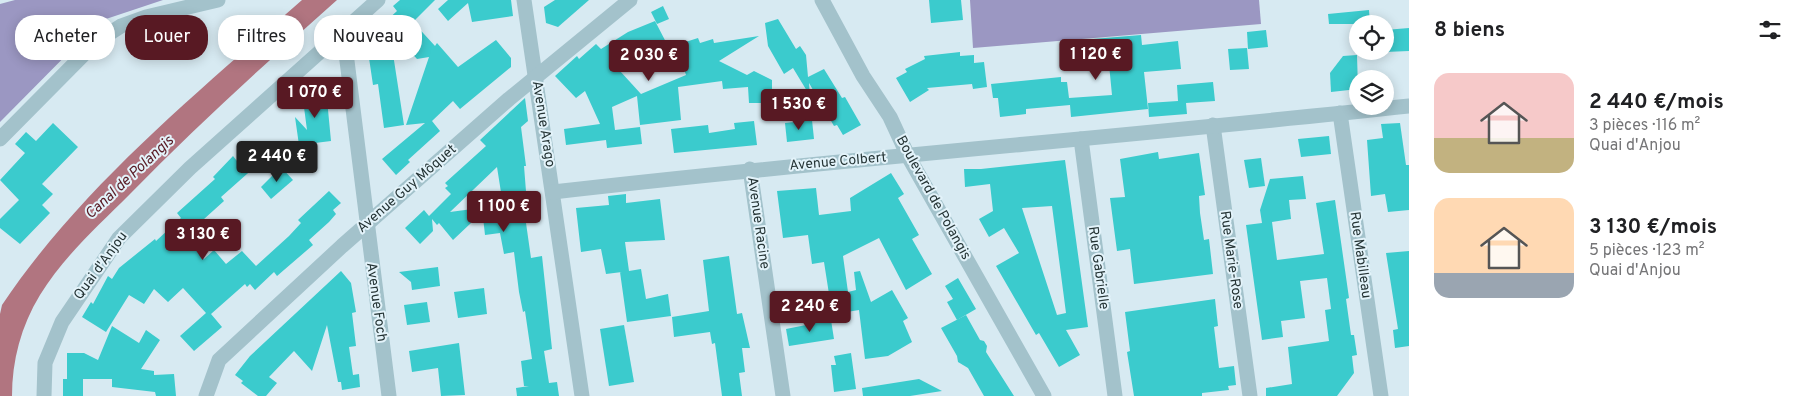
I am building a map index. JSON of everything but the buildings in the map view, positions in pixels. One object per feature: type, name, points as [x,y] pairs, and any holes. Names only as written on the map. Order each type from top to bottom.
[{"type":"street","points":[[0,139],[96,42],[121,26],[146,17],[218,0]]},
{"type":"street","name":"Quai d'Anjou","points":[[360,15],[378,0]]},
{"type":"street","name":"Avenue Arago","points":[[524,0],[582,396]]},
{"type":"street","name":"Avenue Guy Môquet","points":[[206,396],[219,360],[366,224],[535,76],[630,0]]},
{"type":"street","name":"Boulevard de Polangis","points":[[822,0],[863,76],[890,117],[908,156],[1044,396]]},
{"type":"street","name":"Quai d'Anjou","points":[[44,396],[45,364],[62,322],[119,238],[190,168],[314,55]]},
{"type":"street","name":"Avenue Foch","points":[[347,60],[389,396]]},
{"type":"street","name":"Avenue Colbert","points":[[553,192],[750,169],[908,156],[1409,106]]},
{"type":"street","name":"Rue Mabilleau","points":[[1340,113],[1381,396]]},
{"type":"street","name":"Rue Marie-Rose","points":[[1213,125],[1250,396]]},
{"type":"street","name":"Rue Gabrielle","points":[[1081,139],[1115,396]]},
{"type":"street","name":"Avenue Racine","points":[[750,169],[783,396]]},
{"type":"shaded area","points":[[15,0],[163,0],[115,16],[15,15],[15,60],[61,60],[0,122],[0,4]]},
{"type":"shaded area","points":[[970,0],[1259,0],[1261,24],[973,48]]},
{"type":"water","points":[[302,0],[337,0],[320,15],[314,15],[314,21],[304,30],[304,15],[285,15]]},
{"type":"water","name":"Canal de Polangis","points":[[234,60],[270,60],[155,169],[60,267],[33,307],[23,331],[16,357],[12,396],[0,396],[0,314],[2,305],[33,262],[67,221],[104,181],[181,107]]}]
